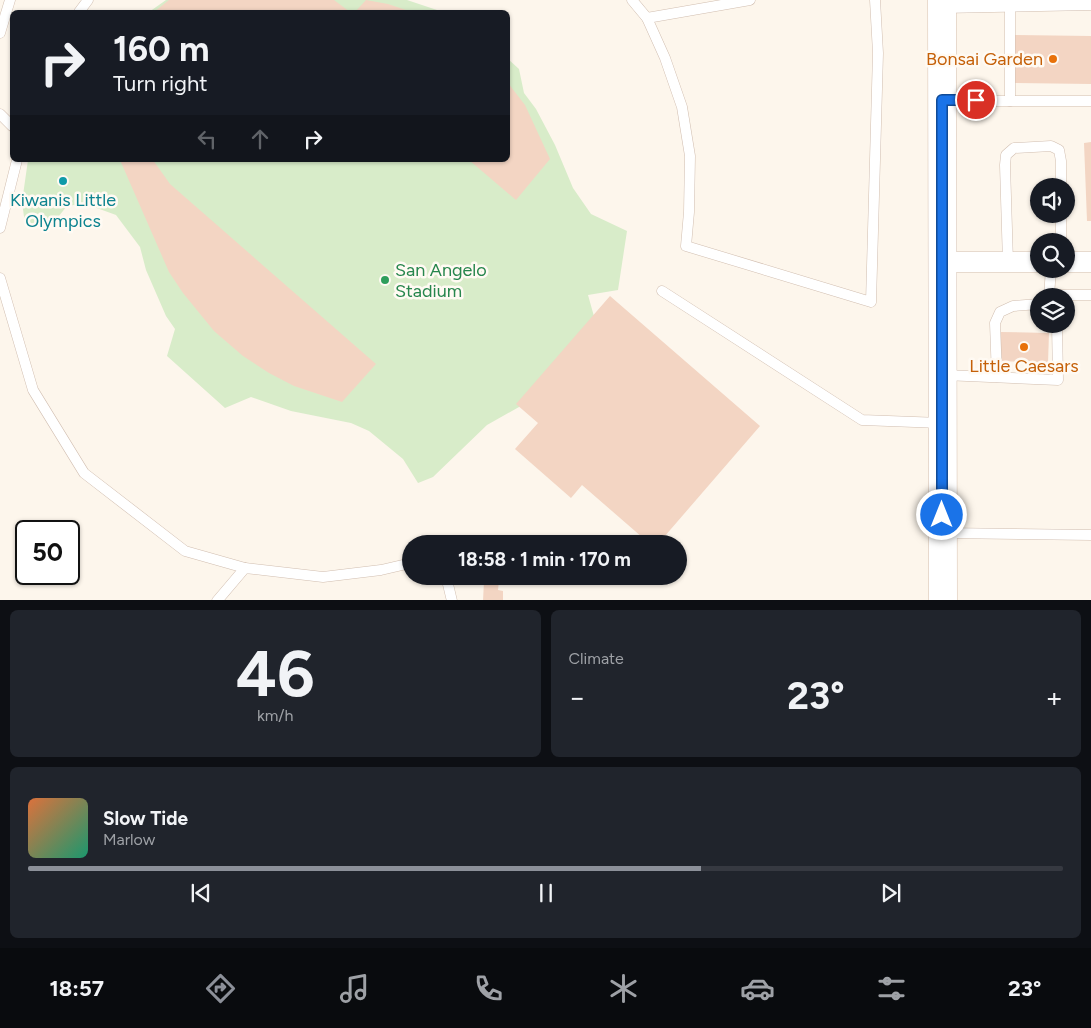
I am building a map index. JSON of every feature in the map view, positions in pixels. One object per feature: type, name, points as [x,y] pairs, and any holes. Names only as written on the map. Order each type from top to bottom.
[{"type":"main road","points":[[942,2],[943,600]]},
{"type":"street","points":[[942,2],[1091,0]]},
{"type":"street","points":[[941,262],[1030,262]]},
{"type":"street","points":[[1075,262],[1091,262]]},
{"type":"lane","points":[[0,33],[10,0]]},
{"type":"lane","points":[[632,0],[647,18],[665,58],[682,107],[690,156],[686,246],[871,302],[878,53],[875,0]]},
{"type":"lane","points":[[647,18],[750,0]]},
{"type":"lane","points":[[1010,1],[1010,101]]},
{"type":"lane","points":[[942,100],[1091,101]]},
{"type":"lane","points":[[0,114],[10,124]]},
{"type":"lane","points":[[1008,262],[1006,155],[1014,148],[1051,146],[1059,150],[1061,178]]},
{"type":"lane","points":[[0,228],[16,162]]},
{"type":"lane","points":[[0,278],[33,390],[84,473],[185,550],[245,568],[323,577],[381,570],[402,565]]},
{"type":"lane","points":[[662,291],[862,420],[942,423]]},
{"type":"lane","points":[[1075,295],[1091,295]]},
{"type":"lane","points":[[997,377],[995,323],[1000,312],[1013,306],[1030,305]]},
{"type":"lane","points":[[942,374],[1058,380],[1057,333]]},
{"type":"lane","points":[[942,533],[1091,535]]},
{"type":"lane","points":[[217,600],[245,568]]},
{"type":"lane","points":[[448,585],[452,600]]},
{"type":"green space","points":[[166,0],[407,0],[437,10],[152,10]]},
{"type":"green space","name":"San Angelo Stadium","points":[[510,61],[519,69],[524,93],[536,109],[555,145],[573,188],[591,214],[627,231],[618,290],[588,295],[595,320],[519,407],[487,425],[433,477],[418,483],[403,459],[369,431],[351,423],[291,411],[251,397],[225,408],[167,356],[175,329],[166,316],[146,270],[140,247],[116,215],[94,207],[74,205],[67,206],[54,222],[25,224],[22,202],[28,162],[510,162]]},
{"type":"building","points":[[169,0],[334,0],[347,10],[156,10]]},
{"type":"building","points":[[366,0],[406,10],[357,10]]},
{"type":"building","name":"Bonsai Garden","points":[[1014,35],[1091,36],[1091,84],[1014,83]]},
{"type":"building","points":[[510,86],[525,105],[550,159],[516,200],[471,162],[510,162]]},
{"type":"building","points":[[1091,142],[1091,221],[1087,221],[1084,143]]},
{"type":"building","points":[[121,162],[154,162],[170,184],[376,364],[342,402],[294,386],[243,356],[214,331],[183,293],[169,272]]},
{"type":"building","points":[[610,296],[760,426],[666,535],[640,535],[582,485],[571,498],[515,449],[538,423],[516,404]]},
{"type":"building","name":"Little Caesars","points":[[1001,332],[1049,333],[1048,363],[1000,361]]},
{"type":"building","points":[[484,585],[499,585],[498,590],[503,591],[503,600],[483,600]]},
{"type":"place","name":"Bonsai Garden","points":[[1053,59]]},
{"type":"place","name":"Kiwanis Little Olympics","points":[[63,181]]},
{"type":"place","name":"San Angelo Stadium","points":[[385,280]]},
{"type":"place","name":"Little Caesars","points":[[1024,347]]},
{"type":"route","points":[[942,515],[942,100],[976,100]]}]
